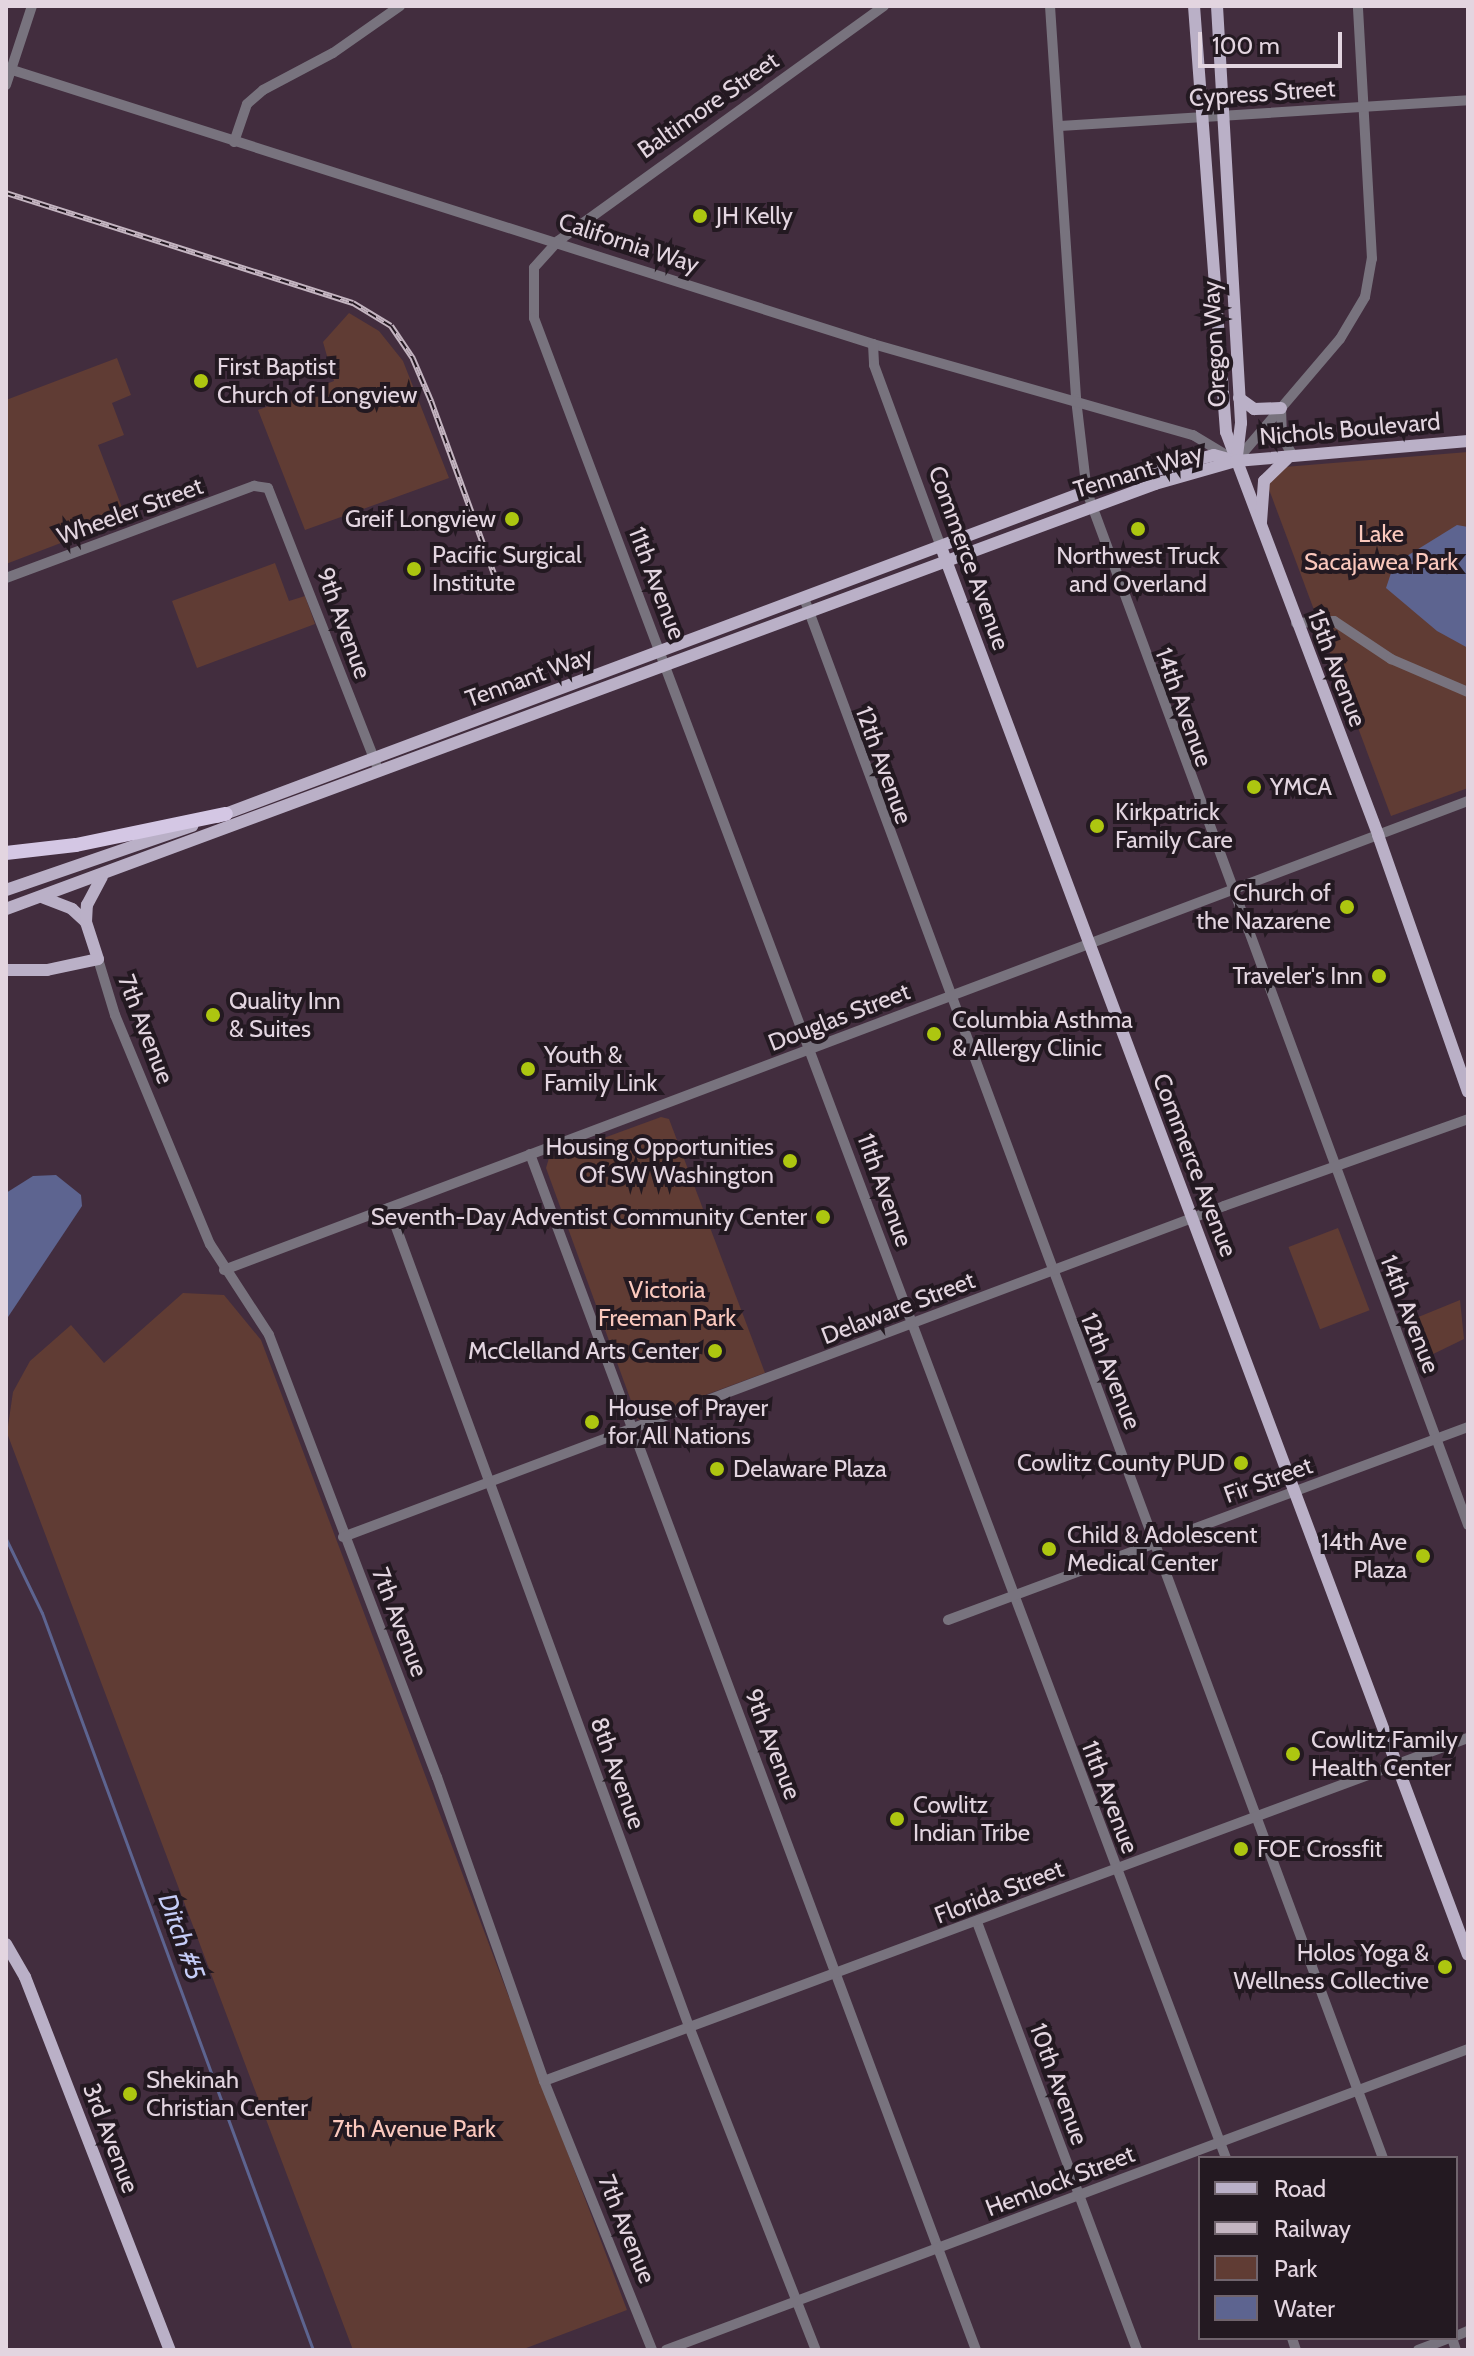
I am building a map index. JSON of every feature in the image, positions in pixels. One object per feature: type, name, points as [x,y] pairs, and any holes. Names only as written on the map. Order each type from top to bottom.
[{"type":"highway","points":[[6,853],[76,845],[226,814]]},
{"type":"main road","name":"Oregon Way","points":[[1194,6],[1226,432],[1236,461]]},
{"type":"main road","name":"Oregon Way","points":[[1217,6],[1239,398],[1236,461]]},
{"type":"main road","points":[[1239,398],[1254,409],[1281,408]]},
{"type":"main road","name":"Nichols Boulevard","points":[[1236,461],[1468,441]]},
{"type":"main road","name":"Tennant Way","points":[[6,890],[226,814],[1087,492],[1171,463],[1214,455],[1236,461]]},
{"type":"main road","points":[[1261,529],[1264,481],[1274,467],[1293,456]]},
{"type":"main road","name":"Tennant Way","points":[[6,909],[102,877],[1092,507],[1236,461]]},
{"type":"main road","name":"15th Avenue","points":[[1236,461],[1378,835],[1468,1092]]},
{"type":"main road","name":"Commerce Avenue","points":[[941,547],[1191,1218],[1297,1491],[1468,1955]]},
{"type":"main road","points":[[41,898],[65,905],[86,922],[91,893],[102,877]]},
{"type":"main road","name":"7th Avenue","points":[[86,922],[98,959]]},
{"type":"main road","points":[[6,970],[47,970],[98,959]]},
{"type":"main road","name":"3rd Avenue","points":[[6,1944],[25,1977],[170,2350]]},
{"type":"street","points":[[6,85],[8,69],[32,6]]},
{"type":"street","points":[[234,142],[247,104],[263,90],[333,53],[400,6]]},
{"type":"street","name":"Baltimore Street","points":[[558,241],[884,6]]},
{"type":"street","name":"14th Avenue","points":[[1050,6],[1076,399],[1087,492],[1231,891],[1468,1525]]},
{"type":"street","points":[[1236,461],[1340,339],[1365,297],[1372,259],[1358,6]]},
{"type":"street","name":"California Way","points":[[8,69],[558,241],[873,344],[1076,399],[1193,435],[1236,461]]},
{"type":"street","name":"Cypress Street","points":[[1060,126],[1468,100]]},
{"type":"street","name":"11th Avenue","points":[[558,241],[534,268],[534,318],[813,1048],[913,1325],[1225,2156]]},
{"type":"street","name":"Commerce Avenue","points":[[873,344],[874,365],[941,547]]},
{"type":"street","points":[[1281,408],[1282,437],[1293,456]]},
{"type":"street","name":"Wheeler Street","points":[[6,578],[254,486],[268,488]]},
{"type":"street","name":"9th Avenue","points":[[268,488],[380,773]]},
{"type":"street","name":"12th Avenue","points":[[804,598],[1050,1271],[1157,1542],[1382,2156]]},
{"type":"street","points":[[1296,623],[1334,621],[1391,659],[1468,692]]},
{"type":"street","name":"Douglas Street","points":[[224,1270],[1468,801]]},
{"type":"street","name":"7th Avenue","points":[[98,959],[115,1015],[224,1270],[269,1335],[343,1537],[437,1777],[544,2081],[652,2350]]},
{"type":"street","name":"Delaware Street","points":[[343,1537],[635,1430],[1191,1218],[1468,1119]]},
{"type":"street","name":"9th Avenue","points":[[530,1154],[976,2350]]},
{"type":"street","name":"8th Avenue","points":[[389,1208],[493,1482],[690,2029],[816,2350]]},
{"type":"street","name":"Fir Street","points":[[948,1620],[1468,1427]]},
{"type":"street","name":"Florida Street","points":[[544,2081],[1468,1738]]},
{"type":"street","name":"10th Avenue","points":[[977,1922],[1137,2350]]},
{"type":"street","name":"Hemlock Street","points":[[666,2350],[1468,2049]]},
{"type":"street","points":[[1418,2350],[1445,2340]]},
{"type":"green space","points":[[349,313],[379,331],[403,361],[449,478],[305,530],[258,410],[334,381],[323,342]]},
{"type":"green space","points":[[117,358],[131,395],[112,403],[124,435],[98,445],[126,518],[6,564],[6,400]]},
{"type":"green space","name":"Lake Sacajawea Park","points":[[1468,452],[1468,788],[1391,816],[1267,484],[1284,467]]},
{"type":"green space","points":[[275,563],[289,601],[305,596],[315,624],[197,668],[172,601]]},
{"type":"green space","name":"Victoria Freeman Park","points":[[661,1117],[669,1119],[765,1373],[638,1420],[546,1168],[549,1158]]},
{"type":"green space","points":[[1338,1228],[1370,1310],[1320,1329],[1289,1247]]},
{"type":"green space","name":"7th Avenue Park","points":[[183,1293],[224,1295],[261,1340],[627,2310],[521,2350],[353,2350],[7,1433],[13,1392],[30,1361],[71,1325],[104,1363]]},
{"type":"green space","points":[[1460,1300],[1464,1339],[1425,1358],[1411,1320]]},
{"type":"water","points":[[1457,525],[1468,527],[1468,648],[1437,631],[1386,588],[1394,564]]},
{"type":"water","points":[[56,1175],[81,1195],[82,1206],[6,1320],[6,1193],[33,1176]]},
{"type":"waterway","name":"Ditch #5","points":[[6,1539],[42,1613],[313,2350]]},
{"type":"railway","points":[[6,193],[353,303],[391,326],[413,359],[431,401],[499,588]]},
{"type":"place","name":"JH Kelly","points":[[700,216]]},
{"type":"place","name":"First Baptist Church of Longview","points":[[201,381]]},
{"type":"place","name":"Greif Longview","points":[[512,519]]},
{"type":"place","name":"Northwest Truck and Overland","points":[[1138,529]]},
{"type":"place","name":"Pacific Surgical Institute","points":[[414,569]]},
{"type":"place","name":"YMCA","points":[[1254,787]]},
{"type":"place","name":"Kirkpatrick Family Care","points":[[1097,826]]},
{"type":"place","name":"Church of the Nazarene","points":[[1347,907]]},
{"type":"place","name":"Traveler's Inn","points":[[1379,976]]},
{"type":"place","name":"Quality Inn & Suites","points":[[213,1015]]},
{"type":"place","name":"Columbia Asthma & Allergy Clinic","points":[[934,1034]]},
{"type":"place","name":"Youth & Family Link","points":[[528,1069]]},
{"type":"place","name":"Housing Opportunities Of SW Washington","points":[[790,1161]]},
{"type":"place","name":"Seventh-Day Adventist Community Center","points":[[823,1217]]},
{"type":"place","name":"McClelland Arts Center","points":[[715,1351]]},
{"type":"place","name":"House of Prayer for All Nations","points":[[592,1422]]},
{"type":"place","name":"Cowlitz County PUD","points":[[1241,1463]]},
{"type":"place","name":"Delaware Plaza","points":[[717,1469]]},
{"type":"place","name":"Child & Adolescent Medical Center","points":[[1049,1549]]},
{"type":"place","name":"14th Ave Plaza","points":[[1423,1556]]},
{"type":"place","name":"Cowlitz Family Health Center","points":[[1293,1754]]},
{"type":"place","name":"Cowlitz Indian Tribe","points":[[897,1819]]},
{"type":"place","name":"FOE Crossfit","points":[[1241,1849]]},
{"type":"place","name":"Holos Yoga & Wellness Collective","points":[[1445,1967]]},
{"type":"place","name":"Shekinah Christian Center","points":[[130,2094]]}]
